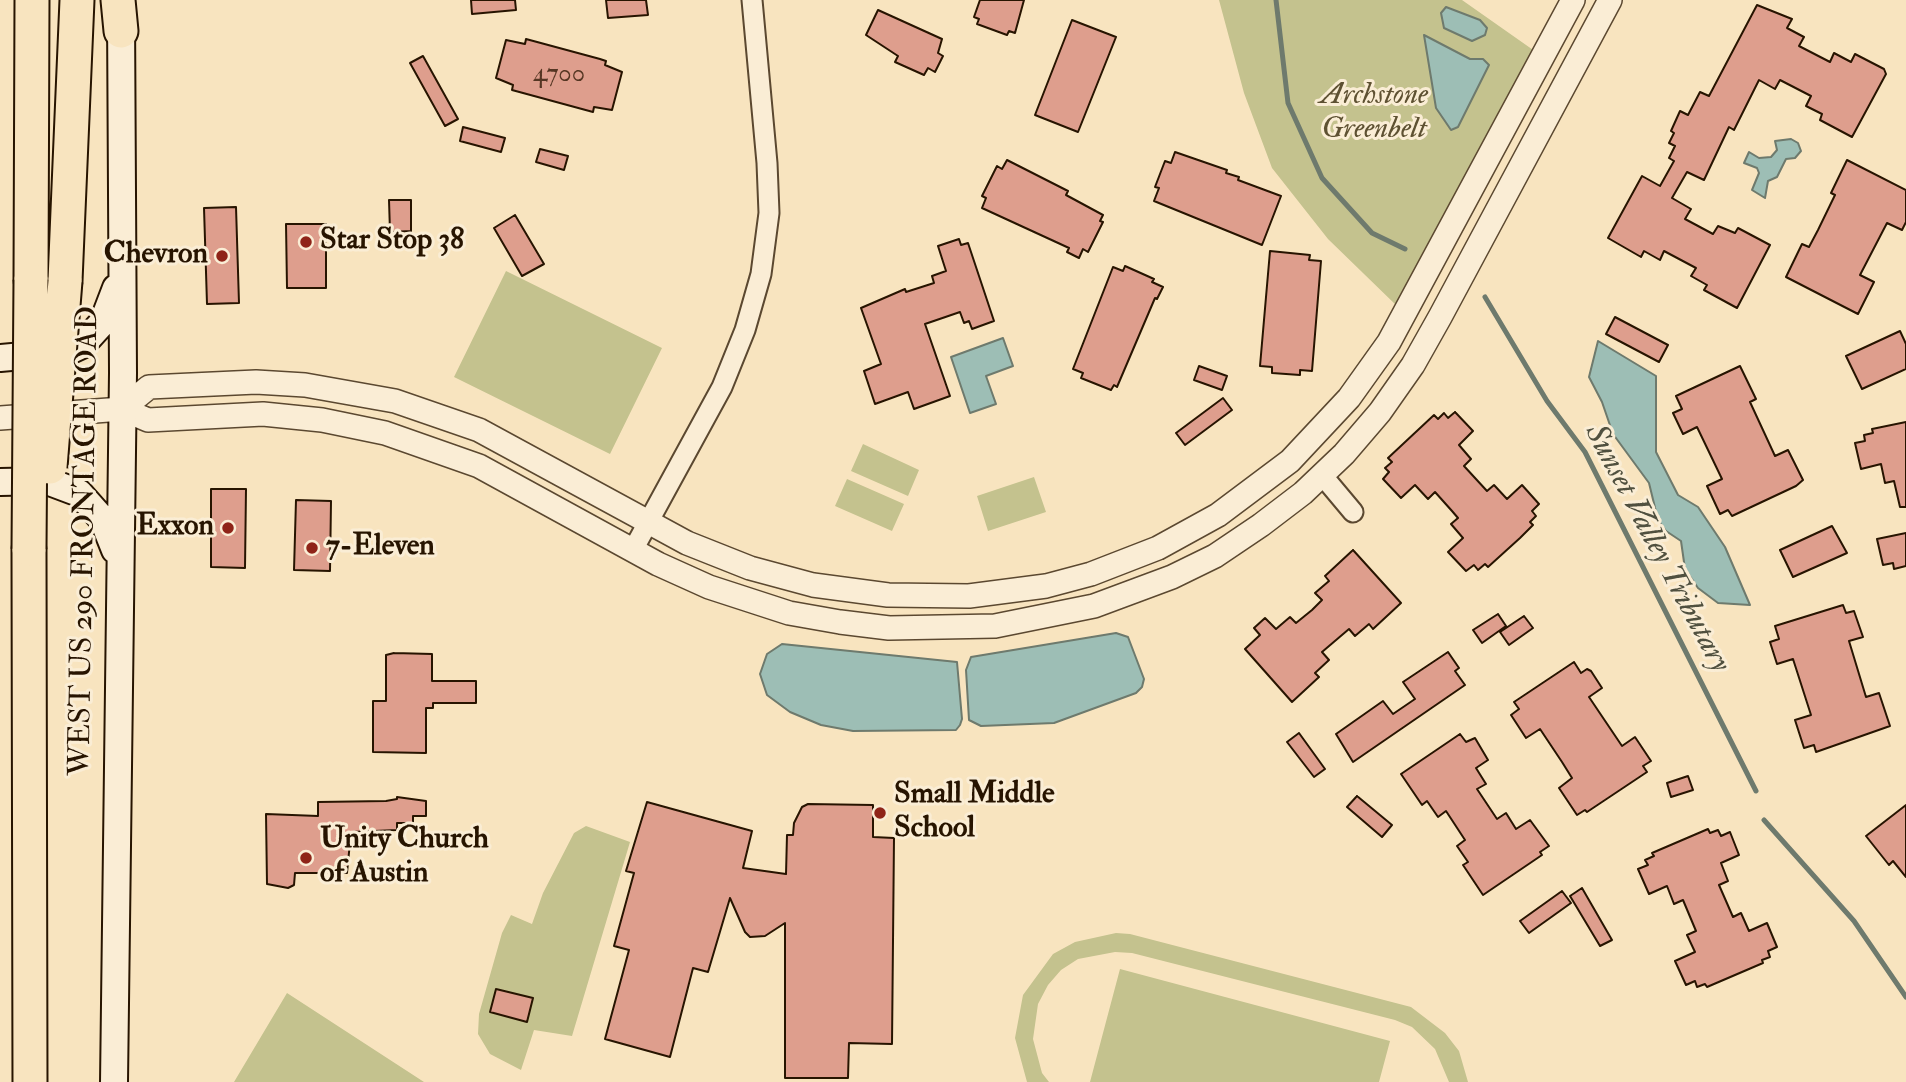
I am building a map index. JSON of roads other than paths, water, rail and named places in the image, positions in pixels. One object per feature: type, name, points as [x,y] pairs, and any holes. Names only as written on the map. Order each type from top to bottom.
[{"type":"highway","points":[[32,0],[36,546]]},
{"type":"highway","points":[[30,1082],[30,632],[36,546],[65,281],[77,0]]},
{"type":"main road","name":"WEST US 290 FRONTAGE ROAD","points":[[114,1082],[122,409],[120,10]]},
{"type":"main road","points":[[0,358],[67,352],[82,345],[95,334],[111,306],[122,265]]},
{"type":"main road","points":[[0,482],[47,481],[79,493],[103,520],[119,562]]},
{"type":"street","points":[[633,550],[722,387],[745,330],[761,274],[769,213],[752,0]]},
{"type":"street","points":[[122,409],[149,387],[256,382],[305,385],[395,401],[490,435],[647,524],[750,568],[802,583],[888,596],[935,597],[1005,592],[1080,577],[1131,560],[1195,529],[1256,489],[1321,432],[1370,372],[1428,272],[1573,0]]},
{"type":"street","points":[[0,418],[122,409],[148,420],[263,414],[322,420],[385,433],[479,466],[633,550],[709,587],[789,613],[889,628],[995,626],[1094,606],[1172,577],[1215,556],[1261,525],[1322,475],[1380,412],[1413,366],[1610,0]]},
{"type":"street","points":[[1322,475],[1353,512]]},
{"type":"water","points":[[1446,7],[1480,20],[1487,28],[1485,35],[1472,41],[1444,28],[1441,13]]},
{"type":"water","points":[[1424,35],[1470,59],[1483,59],[1489,65],[1458,127],[1451,130],[1436,108]]},
{"type":"water","points":[[1791,139],[1798,143],[1801,151],[1795,158],[1786,159],[1777,177],[1768,181],[1765,198],[1752,190],[1759,173],[1757,168],[1744,163],[1749,152],[1759,158],[1771,157],[1777,150],[1775,141]]},
{"type":"water","points":[[1003,338],[1013,366],[986,376],[996,404],[970,413],[951,357]]},
{"type":"water","points":[[1598,341],[1656,376],[1656,452],[1678,495],[1698,507],[1725,547],[1750,605],[1718,603],[1698,588],[1685,569],[1681,541],[1666,531],[1658,520],[1649,483],[1613,434],[1602,402],[1589,377]]},
{"type":"water","points":[[1116,633],[1128,637],[1144,679],[1142,687],[1136,693],[1054,723],[981,726],[969,720],[966,670],[971,657]]},
{"type":"water","points":[[782,644],[957,662],[962,719],[960,725],[956,730],[853,731],[821,725],[790,712],[767,695],[760,674],[767,654]]},
{"type":"waterway","name":"Sunset Valley Tributary","points":[[1276,0],[1288,103],[1322,178],[1372,233],[1405,249]]},
{"type":"waterway","name":"Sunset Valley Tributary","points":[[1485,297],[1547,401],[1585,452],[1756,791]]},
{"type":"waterway","name":"Sunset Valley Tributary","points":[[1764,820],[1854,921],[1906,997]]},
{"type":"place","name":"Star Stop 38","points":[[306,242]]},
{"type":"place","name":"Chevron","points":[[222,256]]},
{"type":"place","name":"Exxon","points":[[228,528]]},
{"type":"place","name":"7-Eleven","points":[[312,548]]},
{"type":"place","name":"Small Middle School","points":[[880,813]]},
{"type":"place","name":"Unity Church of Austin","points":[[306,858]]},
{"type":"park label","name":"Archstone Greenbelt","points":[[1374,114]]}]
